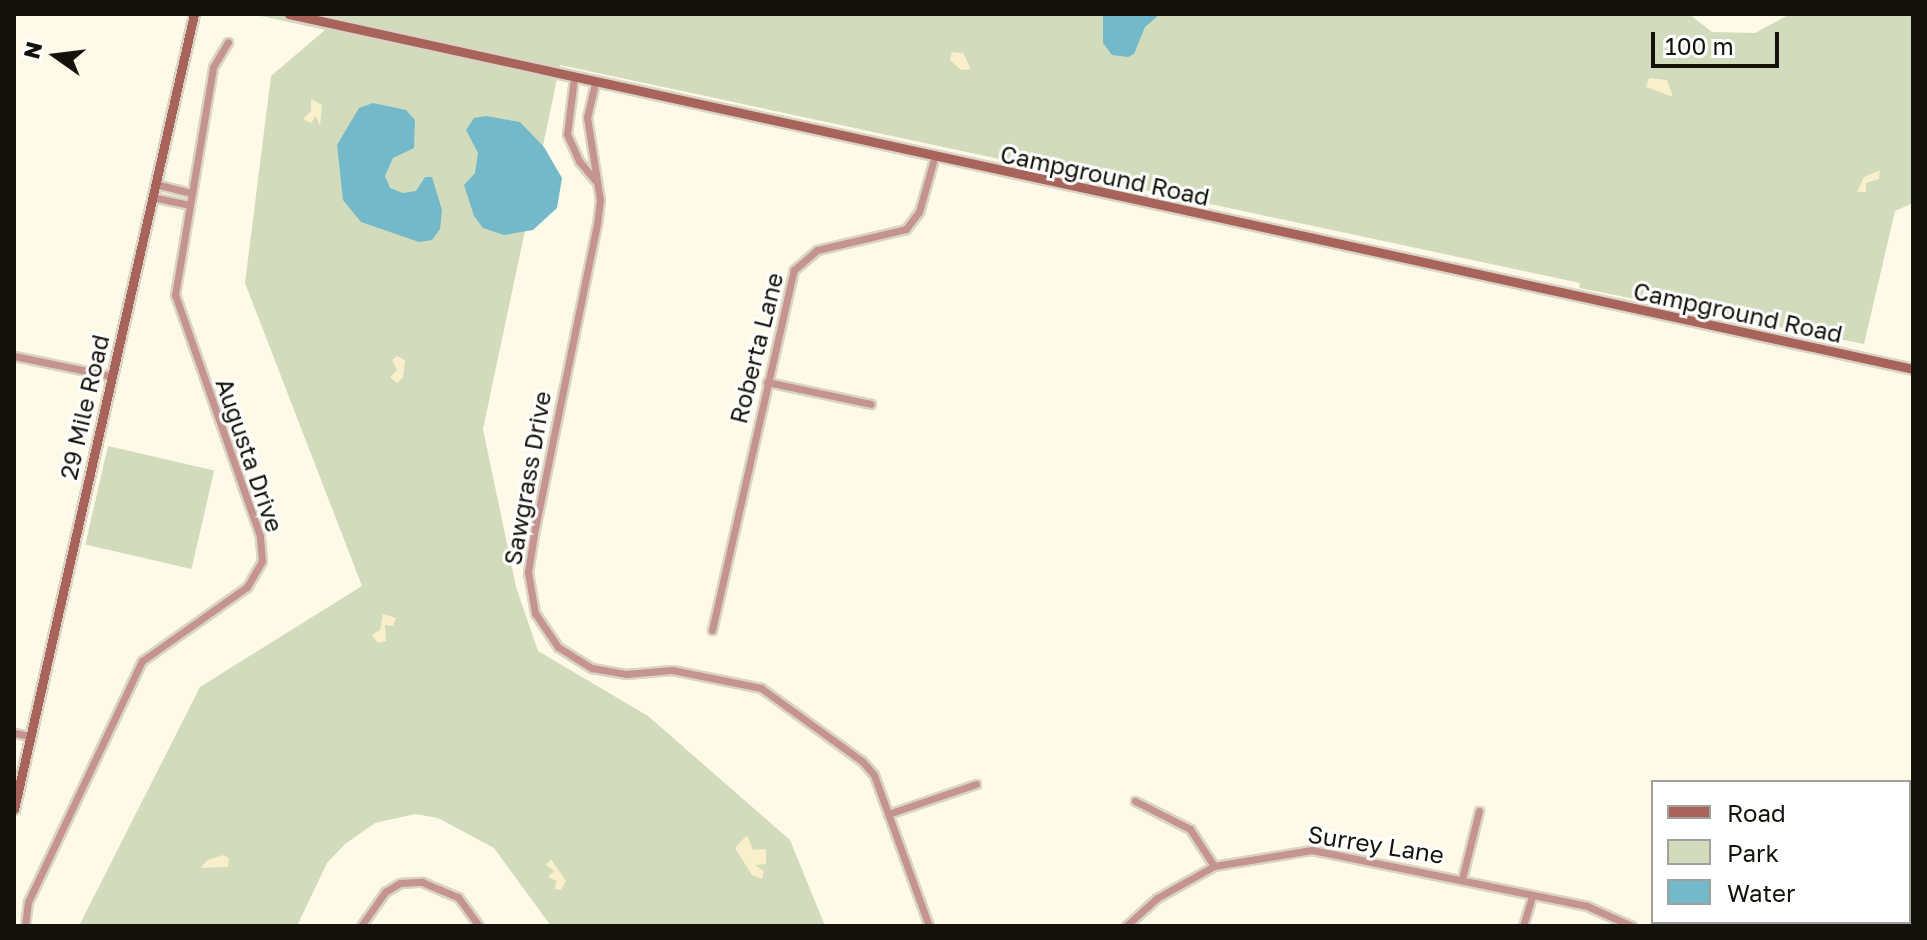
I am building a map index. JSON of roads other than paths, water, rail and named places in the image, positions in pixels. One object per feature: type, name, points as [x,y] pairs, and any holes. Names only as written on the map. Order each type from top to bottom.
[{"type":"street","name":"29 Mile Road","points":[[14,809],[194,14]]},
{"type":"street","name":"Campground Road","points":[[289,14],[934,159],[1913,369]]},
{"type":"street","name":"Augusta Drive","points":[[25,926],[28,902],[142,661],[247,587],[262,561],[260,536],[175,295],[213,67],[228,42]]},
{"type":"street","points":[[574,78],[570,142],[595,180]]},
{"type":"street","name":"Sawgrass Drive","points":[[595,83],[587,117],[597,224],[528,572],[535,613],[558,647],[592,668],[626,674],[672,670],[773,694],[862,761],[874,775],[929,926]]},
{"type":"street","points":[[570,142],[589,139]]},
{"type":"street","name":"Roberta Lane","points":[[712,630],[794,270],[817,250],[906,229],[919,212],[934,159]]},
{"type":"street","points":[[155,184],[191,193]]},
{"type":"street","points":[[152,197],[189,205]]},
{"type":"street","points":[[14,356],[111,376]]},
{"type":"street","points":[[767,382],[871,404]]},
{"type":"street","points":[[14,733],[30,736]]},
{"type":"street","points":[[14,754],[26,757]]},
{"type":"street","points":[[888,814],[976,784]]},
{"type":"street","points":[[1135,801],[1190,829],[1214,866]]},
{"type":"street","points":[[1462,879],[1479,811]]},
{"type":"street","name":"Surrey Lane","points":[[1126,926],[1157,898],[1214,866],[1312,850],[1587,906],[1632,926]]},
{"type":"street","points":[[361,926],[385,892],[400,883],[422,882],[458,897],[479,926]]},
{"type":"street","points":[[1523,926],[1532,896]]},
{"type":"water","points":[[1103,14],[1160,14],[1145,27],[1134,54],[1128,57],[1112,55],[1103,43]]},
{"type":"water","points":[[373,103],[406,110],[415,120],[414,148],[393,158],[385,176],[390,188],[403,193],[416,191],[425,177],[432,177],[442,210],[440,229],[432,240],[419,242],[361,222],[343,200],[337,145],[359,108]]},
{"type":"water","points":[[486,116],[520,122],[544,147],[562,178],[557,208],[533,230],[504,235],[483,228],[474,216],[464,185],[475,173],[478,153],[466,130],[474,118]]}]
